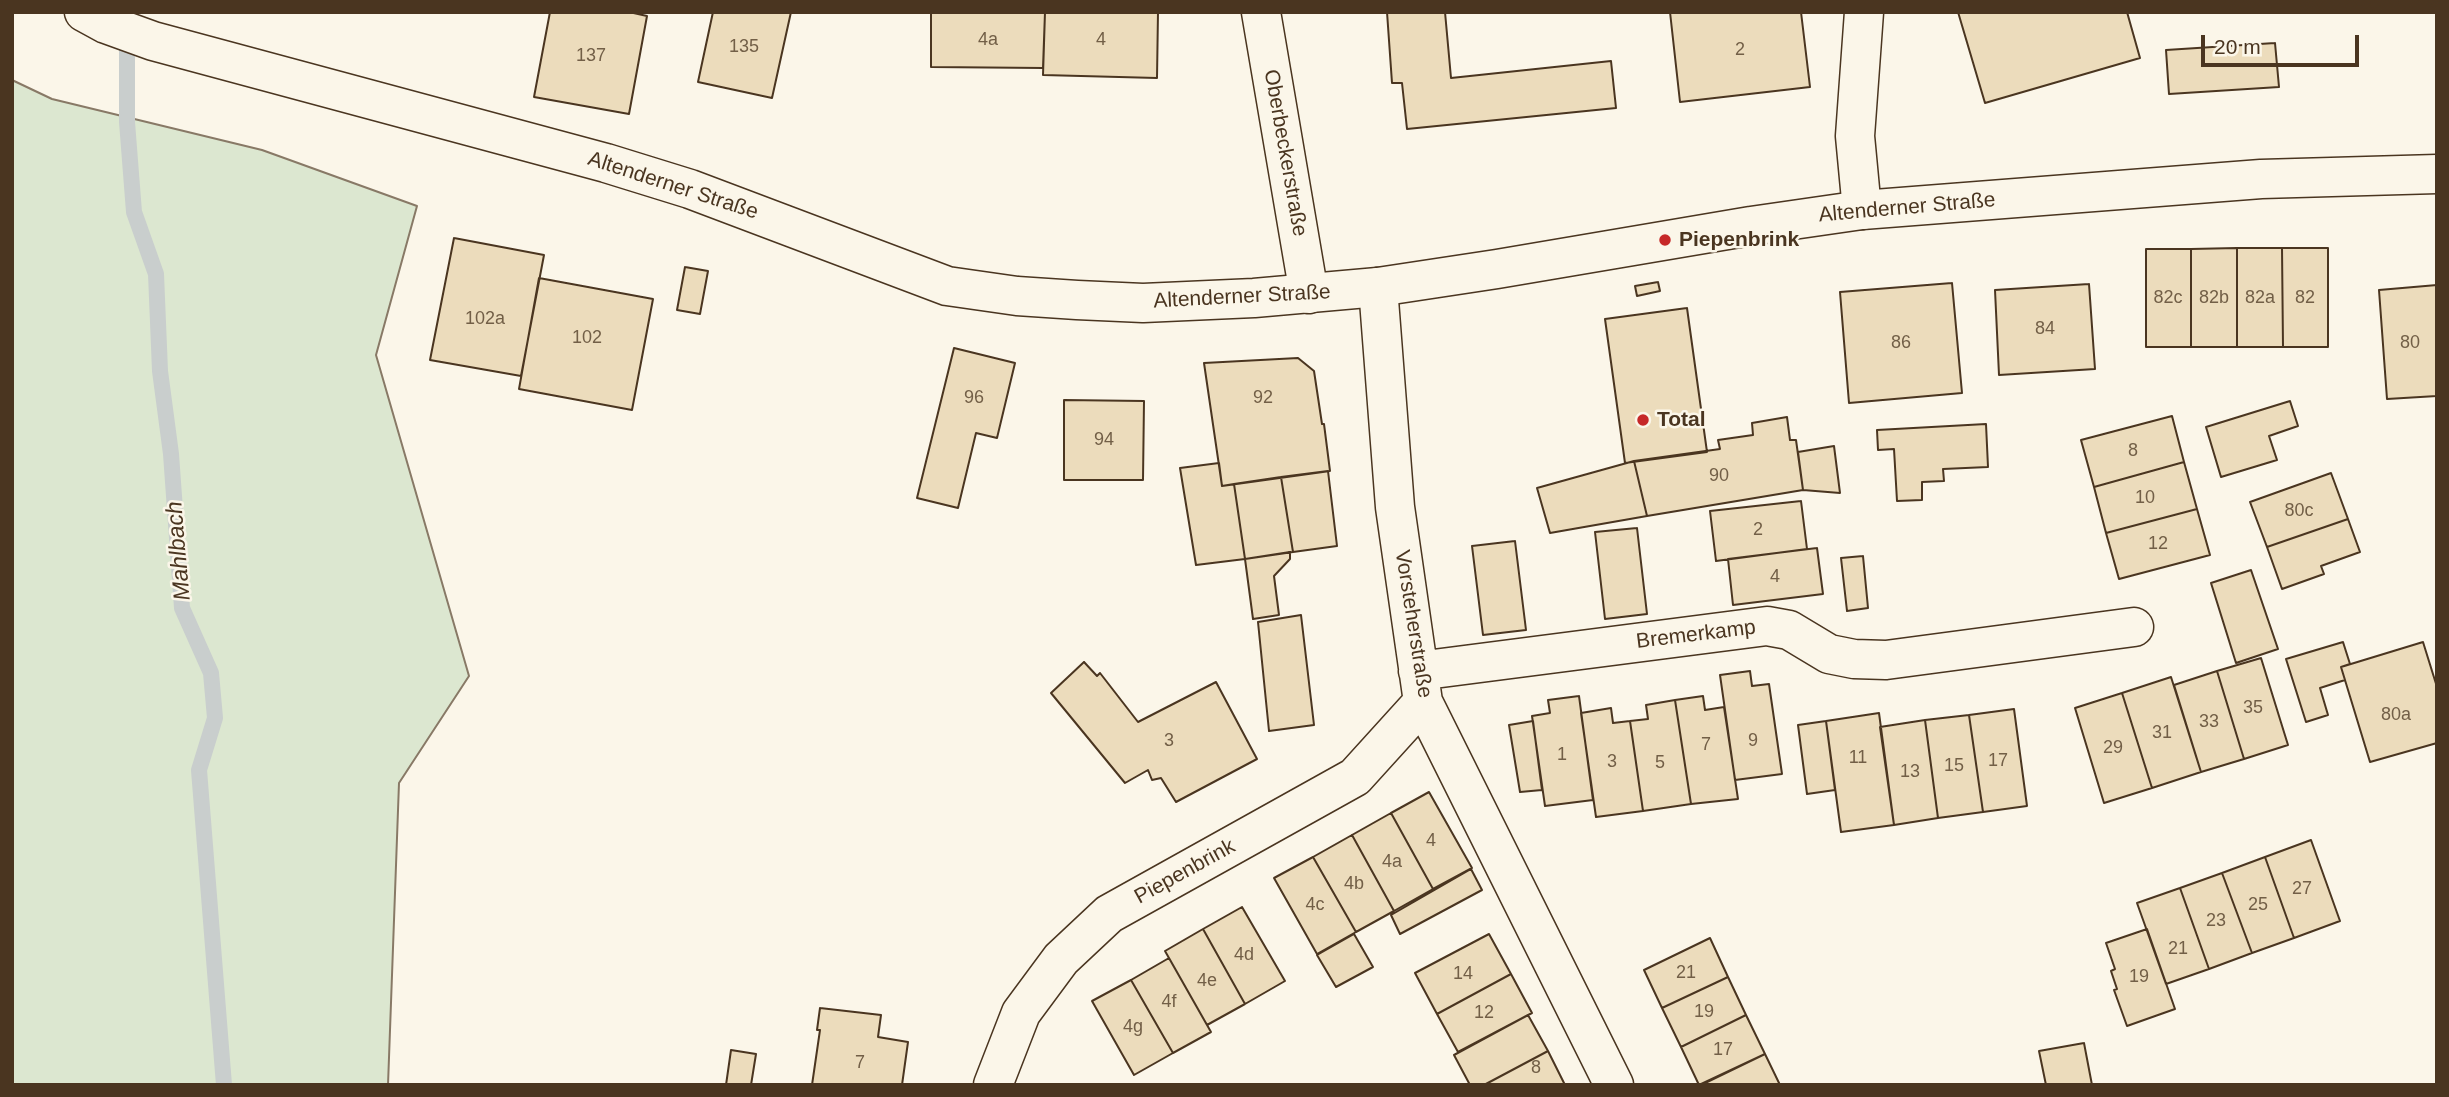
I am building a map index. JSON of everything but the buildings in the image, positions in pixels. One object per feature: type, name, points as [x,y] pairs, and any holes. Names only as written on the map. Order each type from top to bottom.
[{"type":"street","name":"Altenderner Straße","points":[[84,12],[106,24],[153,41],[579,155],[678,185],[947,286],[1017,296],[1143,303],[1309,294],[1497,270],[1738,228],[1863,210],[2261,179],[2437,174]]},
{"type":"street","name":"Oberbeckerstraße","points":[[1261,12],[1263,38],[1289,167],[1309,294]]},
{"type":"street","points":[[1863,210],[1855,136],[1864,12]]},
{"type":"street","name":"Vorsteherstraße","points":[[1378,287],[1395,507],[1421,687],[1614,1085]]},
{"type":"street","name":"Bremerkamp","points":[[1421,687],[1767,626],[1789,630],[1829,654],[1854,659],[1886,660],[2134,627]]},
{"type":"street","name":"Piepenbrink","points":[[993,1085],[1021,1013],[1061,958],[1109,914],[1355,777],[1421,687]]},
{"type":"green space","points":[[12,80],[52,99],[262,150],[417,206],[376,355],[469,676],[399,783],[388,1085],[12,1085]]},
{"type":"waterway","name":"Mahlbach","points":[[127,31],[127,122],[134,212],[156,274],[160,371],[171,454],[182,608],[211,673],[215,718],[199,770],[224,1085]]},
{"type":"place","name":"Piepenbrink","points":[[1665,240]]},
{"type":"place","name":"Total","points":[[1643,420]]}]
